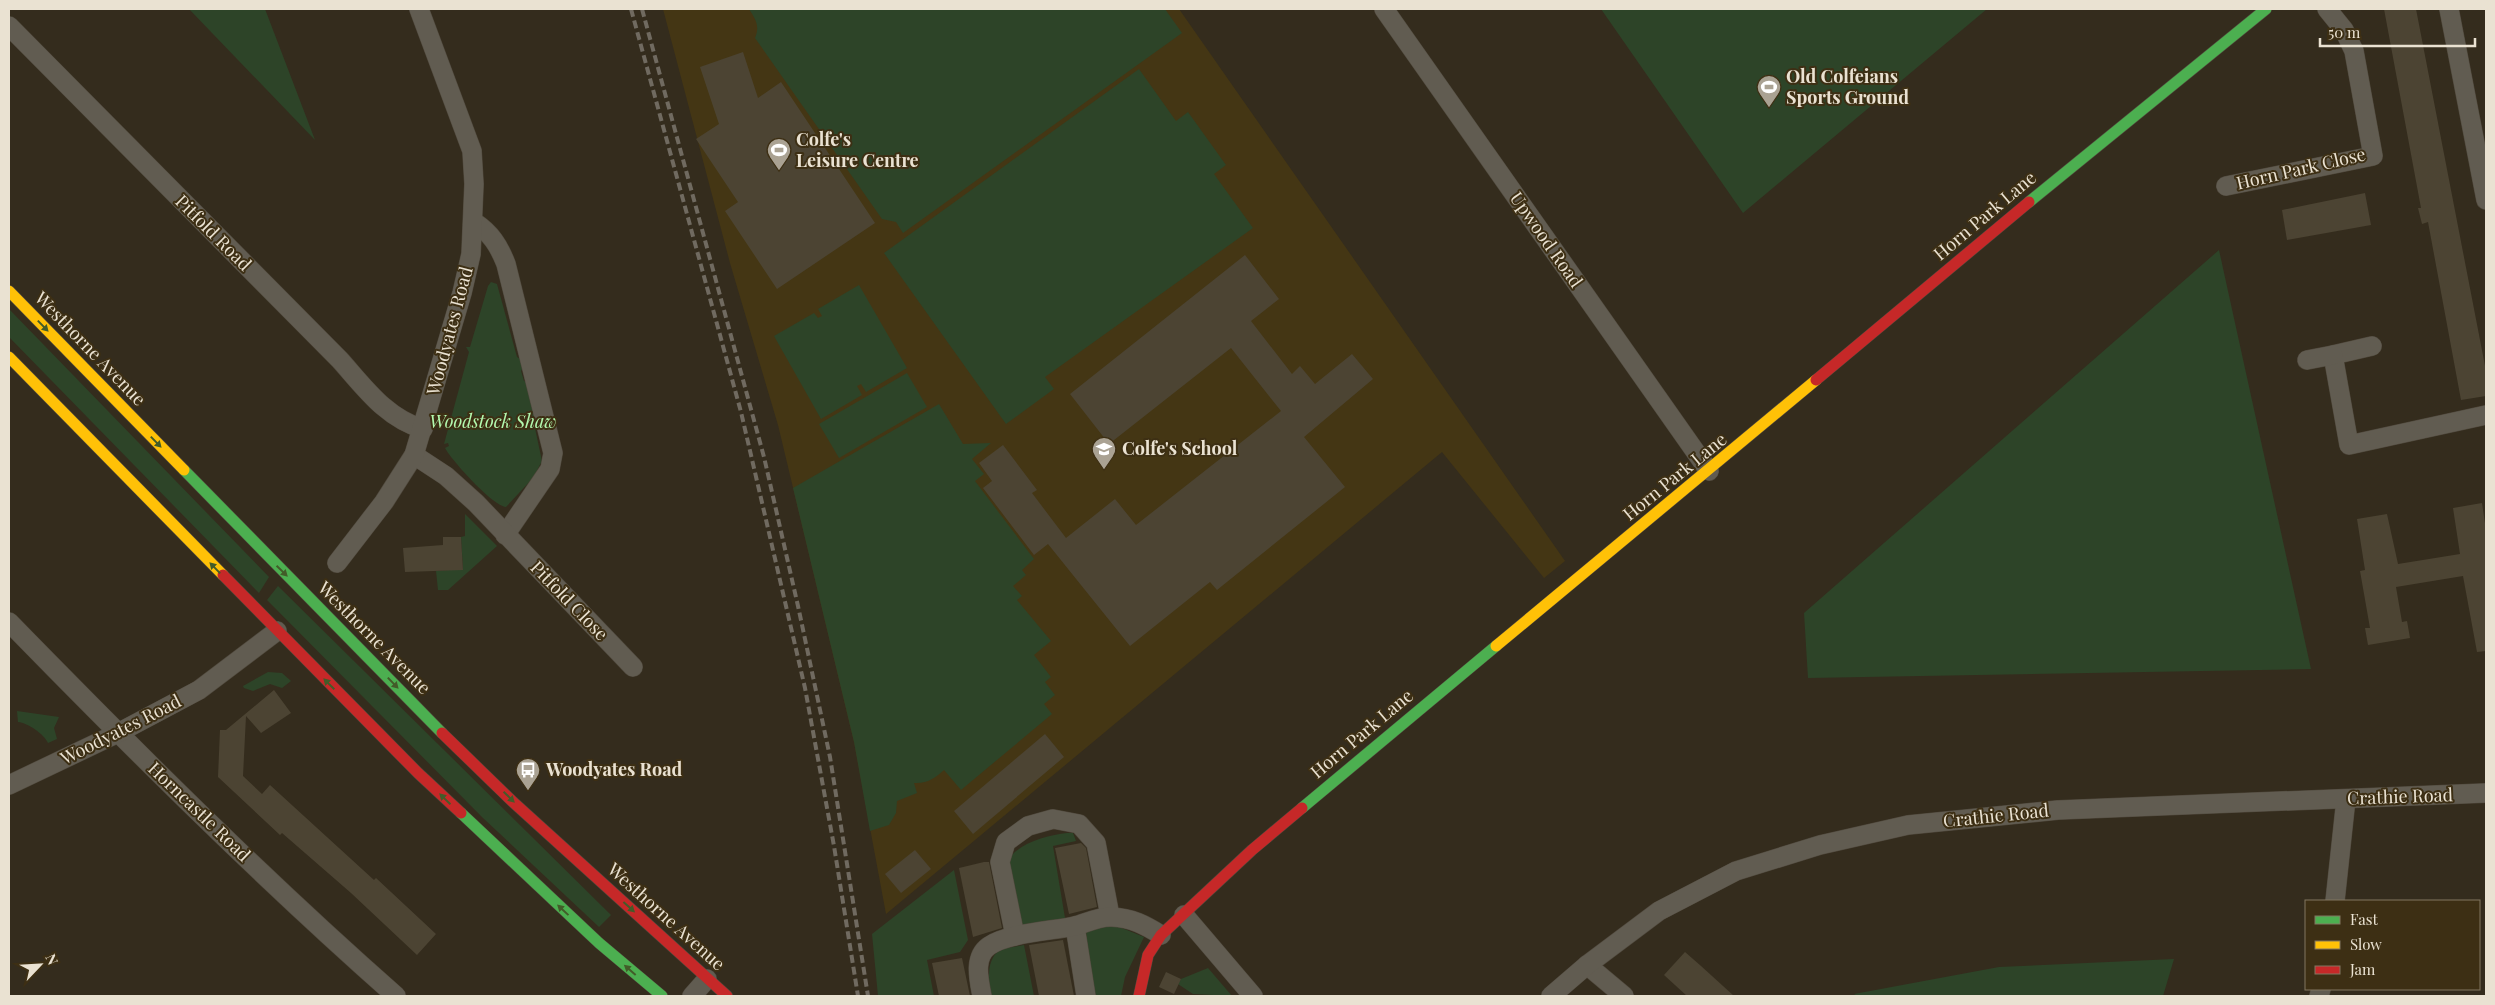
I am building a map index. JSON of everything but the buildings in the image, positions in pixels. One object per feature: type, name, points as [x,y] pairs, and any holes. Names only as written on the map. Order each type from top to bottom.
[{"type":"main road","name":"Horn Park Lane","points":[[1139,996],[1148,955],[1162,935],[1252,850],[1370,749],[1709,471],[1988,235],[2266,9]]},
{"type":"main road","name":"Westhorne Avenue","points":[[9,291],[449,740],[514,802],[727,996]]},
{"type":"main road","points":[[9,357],[277,631],[483,836],[599,943],[662,996]]},
{"type":"street","name":"Woodyates Road","points":[[338,563],[389,494],[414,455],[462,293],[471,254],[474,222],[472,151],[419,9]]},
{"type":"street","name":"Upwood Road","points":[[1384,9],[1709,471]]},
{"type":"street","name":"Horn Park Close","points":[[2226,186],[2373,156],[2354,51],[2344,30],[2327,9]]},
{"type":"street","points":[[2449,9],[2479,127],[2486,200]]},
{"type":"street","name":"Pitfold Road","points":[[9,26],[340,360],[382,407],[399,420],[423,429]]},
{"type":"street","points":[[414,455],[446,476],[506,535],[550,469],[552,447],[506,264],[498,245],[485,229],[474,222]]},
{"type":"street","points":[[2307,360],[2372,346]]},
{"type":"street","points":[[2333,355],[2350,445],[2486,415]]},
{"type":"street","name":"Pitfold Close","points":[[506,535],[634,667]]},
{"type":"street","name":"Horncastle Road","points":[[9,622],[241,854],[396,996]]},
{"type":"street","name":"Woodyates Road","points":[[9,785],[118,733],[199,690],[277,631]]},
{"type":"street","name":"Crathie Road","points":[[1551,996],[1587,965],[1659,911],[1736,871],[1820,845],[1908,825],[2058,810],[2486,793]]},
{"type":"street","points":[[2335,900],[2346,799]]},
{"type":"street","points":[[1015,936],[1000,862],[1006,842],[1028,826],[1053,818],[1079,824],[1096,843],[1110,916]]},
{"type":"street","points":[[1184,915],[1253,996]]},
{"type":"street","points":[[982,996],[979,979],[979,960],[989,946],[1015,936],[1074,926],[1110,916],[1137,920],[1162,935]]},
{"type":"street","points":[[1074,926],[1086,996]]},
{"type":"street","points":[[1587,965],[1624,996]]},
{"type":"street","points":[[692,996],[707,979]]},
{"type":"shaded area","name":"Colfe's School","points":[[663,9],[1179,9],[1565,561],[1544,578],[1442,452],[886,914],[854,742],[778,425],[730,263]]},
{"type":"green space","points":[[189,9],[265,9],[315,140]]},
{"type":"green space","points":[[749,9],[1165,9],[1182,33],[903,233],[896,222],[882,219],[755,38],[756,23]]},
{"type":"green space","name":"Old Colfeians Sports Ground","points":[[1601,9],[1987,9],[1743,213]]},
{"type":"green space","points":[[1139,69],[1176,121],[1188,112],[1226,165],[1214,174],[1253,228],[1045,377],[1054,389],[1006,424],[884,253]]},
{"type":"green space","points":[[2219,250],[2311,669],[1808,678],[1804,613]]},
{"type":"green space","name":"Woodstock Shaw","points":[[491,282],[497,284],[517,357],[522,360],[524,366],[521,371],[524,381],[530,382],[532,408],[535,412],[533,419],[542,461],[533,478],[506,507],[492,499],[473,482],[445,448],[449,446],[448,443],[444,444],[469,352],[466,347],[470,347],[488,286]]},
{"type":"green space","points":[[859,285],[907,368],[866,392],[861,384],[857,386],[862,395],[821,419],[774,336],[814,313],[818,318],[822,316],[818,309]]},
{"type":"green space","points":[[9,309],[269,577],[259,593],[9,337]]},
{"type":"green space","points":[[907,373],[927,407],[839,458],[819,424]]},
{"type":"green space","points":[[939,404],[963,444],[991,443],[972,459],[984,474],[975,481],[1034,559],[1022,570],[1026,575],[1013,586],[1022,596],[1017,600],[1051,641],[1034,655],[1051,677],[1045,682],[1055,695],[1044,704],[1052,714],[961,790],[944,770],[930,780],[923,783],[914,783],[917,793],[897,801],[896,813],[889,825],[870,831],[854,742],[793,488]]},
{"type":"green space","points":[[465,514],[497,546],[448,590],[438,590],[436,571],[463,569],[461,537],[465,536]]},
{"type":"green space","points":[[278,586],[611,915],[599,927],[483,818],[267,600]]},
{"type":"green space","points":[[268,672],[282,673],[291,681],[282,688],[270,684],[253,691],[244,688],[243,686]]},
{"type":"green space","points":[[17,711],[59,717],[54,728],[57,739],[48,743],[35,730],[26,724],[18,722]]},
{"type":"green space","points":[[1073,833],[1076,841],[1053,846],[1065,918],[1021,929],[1008,861],[1018,849],[1034,841]]},
{"type":"green space","points":[[954,870],[968,940],[960,952],[927,960],[934,996],[878,996],[872,934]]},
{"type":"green space","points":[[1112,924],[1144,937],[1125,977],[1121,996],[1093,996],[1086,932]]},
{"type":"green space","points":[[1024,945],[1034,996],[991,996],[989,972],[995,954],[1002,949]]},
{"type":"green space","points":[[2174,959],[2163,996],[1857,996],[1854,994],[1999,967]]},
{"type":"green space","points":[[1208,968],[1232,996],[1193,994],[1178,984],[1181,979]]},
{"type":"railway","points":[[631,9],[741,412],[805,688],[834,846],[858,996]]},
{"type":"railway","points":[[642,9],[764,457],[830,757],[868,996]]},
{"type":"traffic: fast","points":[[2029,202],[2266,9]]},
{"type":"traffic: fast","points":[[184,470],[442,733]]},
{"type":"traffic: fast","points":[[1302,808],[1496,646]]},
{"type":"traffic: fast","points":[[461,813],[599,943],[662,996]]},
{"type":"traffic: slow","points":[[9,291],[184,470]]},
{"type":"traffic: slow","points":[[9,357],[223,575]]},
{"type":"traffic: slow","points":[[1496,646],[1816,380]]},
{"type":"traffic: jam","points":[[1816,380],[2029,202]]},
{"type":"traffic: jam","points":[[223,575],[418,773],[461,813]]},
{"type":"traffic: jam","points":[[442,733],[513,802],[727,996]]},
{"type":"traffic: jam","points":[[1139,996],[1148,955],[1161,935],[1252,850],[1302,808]]},
{"type":"place","name":"Old Colfeians Sports Ground","points":[[1769,108]]},
{"type":"place","name":"Colfe's Leisure Centre","points":[[779,171]]},
{"type":"place","name":"Colfe's School","points":[[1104,470]]},
{"type":"place","name":"Woodyates Road","points":[[528,791]]}]
